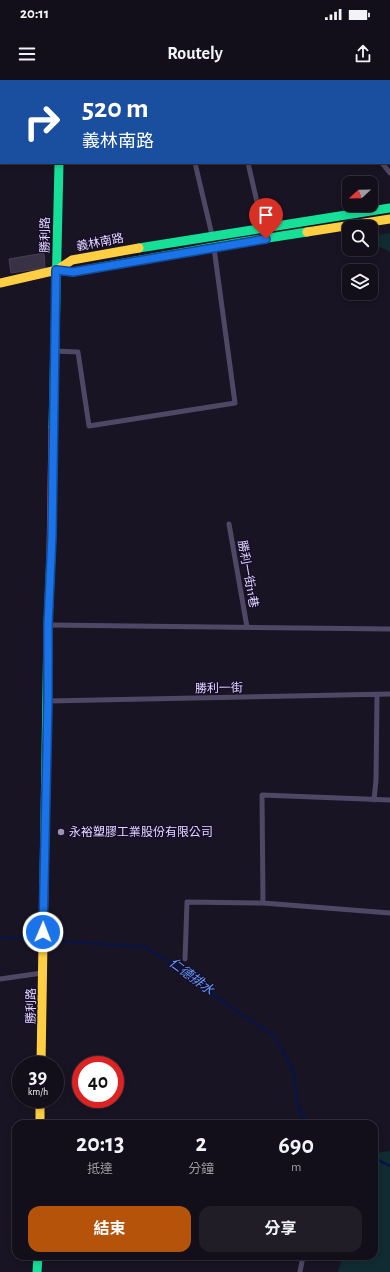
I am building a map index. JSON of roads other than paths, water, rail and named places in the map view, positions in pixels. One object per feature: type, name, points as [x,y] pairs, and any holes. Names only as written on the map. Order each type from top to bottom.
[{"type":"street","name":"勝利路","points":[[41,1056],[42,948],[48,701],[48,625],[52,536],[54,351],[59,164]]},
{"type":"street","name":"義林南路","points":[[56,270],[72,260],[131,249],[390,208]]},
{"type":"street","name":"義林南路","points":[[56,270],[73,272],[214,247],[390,219]]},
{"type":"street","points":[[0,283],[56,270]]},
{"type":"street","points":[[40,1108],[40,1120]]},
{"type":"street","points":[[37,1272],[38,1260]]},
{"type":"lane","points":[[195,164],[213,236]]},
{"type":"lane","points":[[248,164],[263,229]]},
{"type":"lane","points":[[383,164],[390,173]]},
{"type":"lane","points":[[54,351],[78,352],[89,426],[235,403],[214,247]]},
{"type":"lane","name":"勝利一街11巷","points":[[229,524],[247,627]]},
{"type":"lane","points":[[48,625],[390,629]]},
{"type":"lane","name":"勝利一街","points":[[48,701],[390,694]]},
{"type":"lane","points":[[374,800],[376,780],[378,695]]},
{"type":"lane","points":[[263,903],[262,795],[390,800]]},
{"type":"lane","points":[[185,959],[187,902],[263,903],[390,913]]},
{"type":"lane","points":[[0,979],[43,972]]},
{"type":"lane","points":[[300,1272],[302,1260]]},
{"type":"waterway","name":"仁德排水","points":[[0,937],[39,939]]},
{"type":"waterway","name":"仁德排水","points":[[46,940],[146,947],[181,969],[222,1001],[274,1036],[292,1069],[297,1103],[302,1116],[308,1120]]},
{"type":"waterway","name":"仁德排水","points":[[378,1160],[390,1166]]},
{"type":"place","name":"永裕塑膠工業股份有限公司","points":[[61,832]]}]
